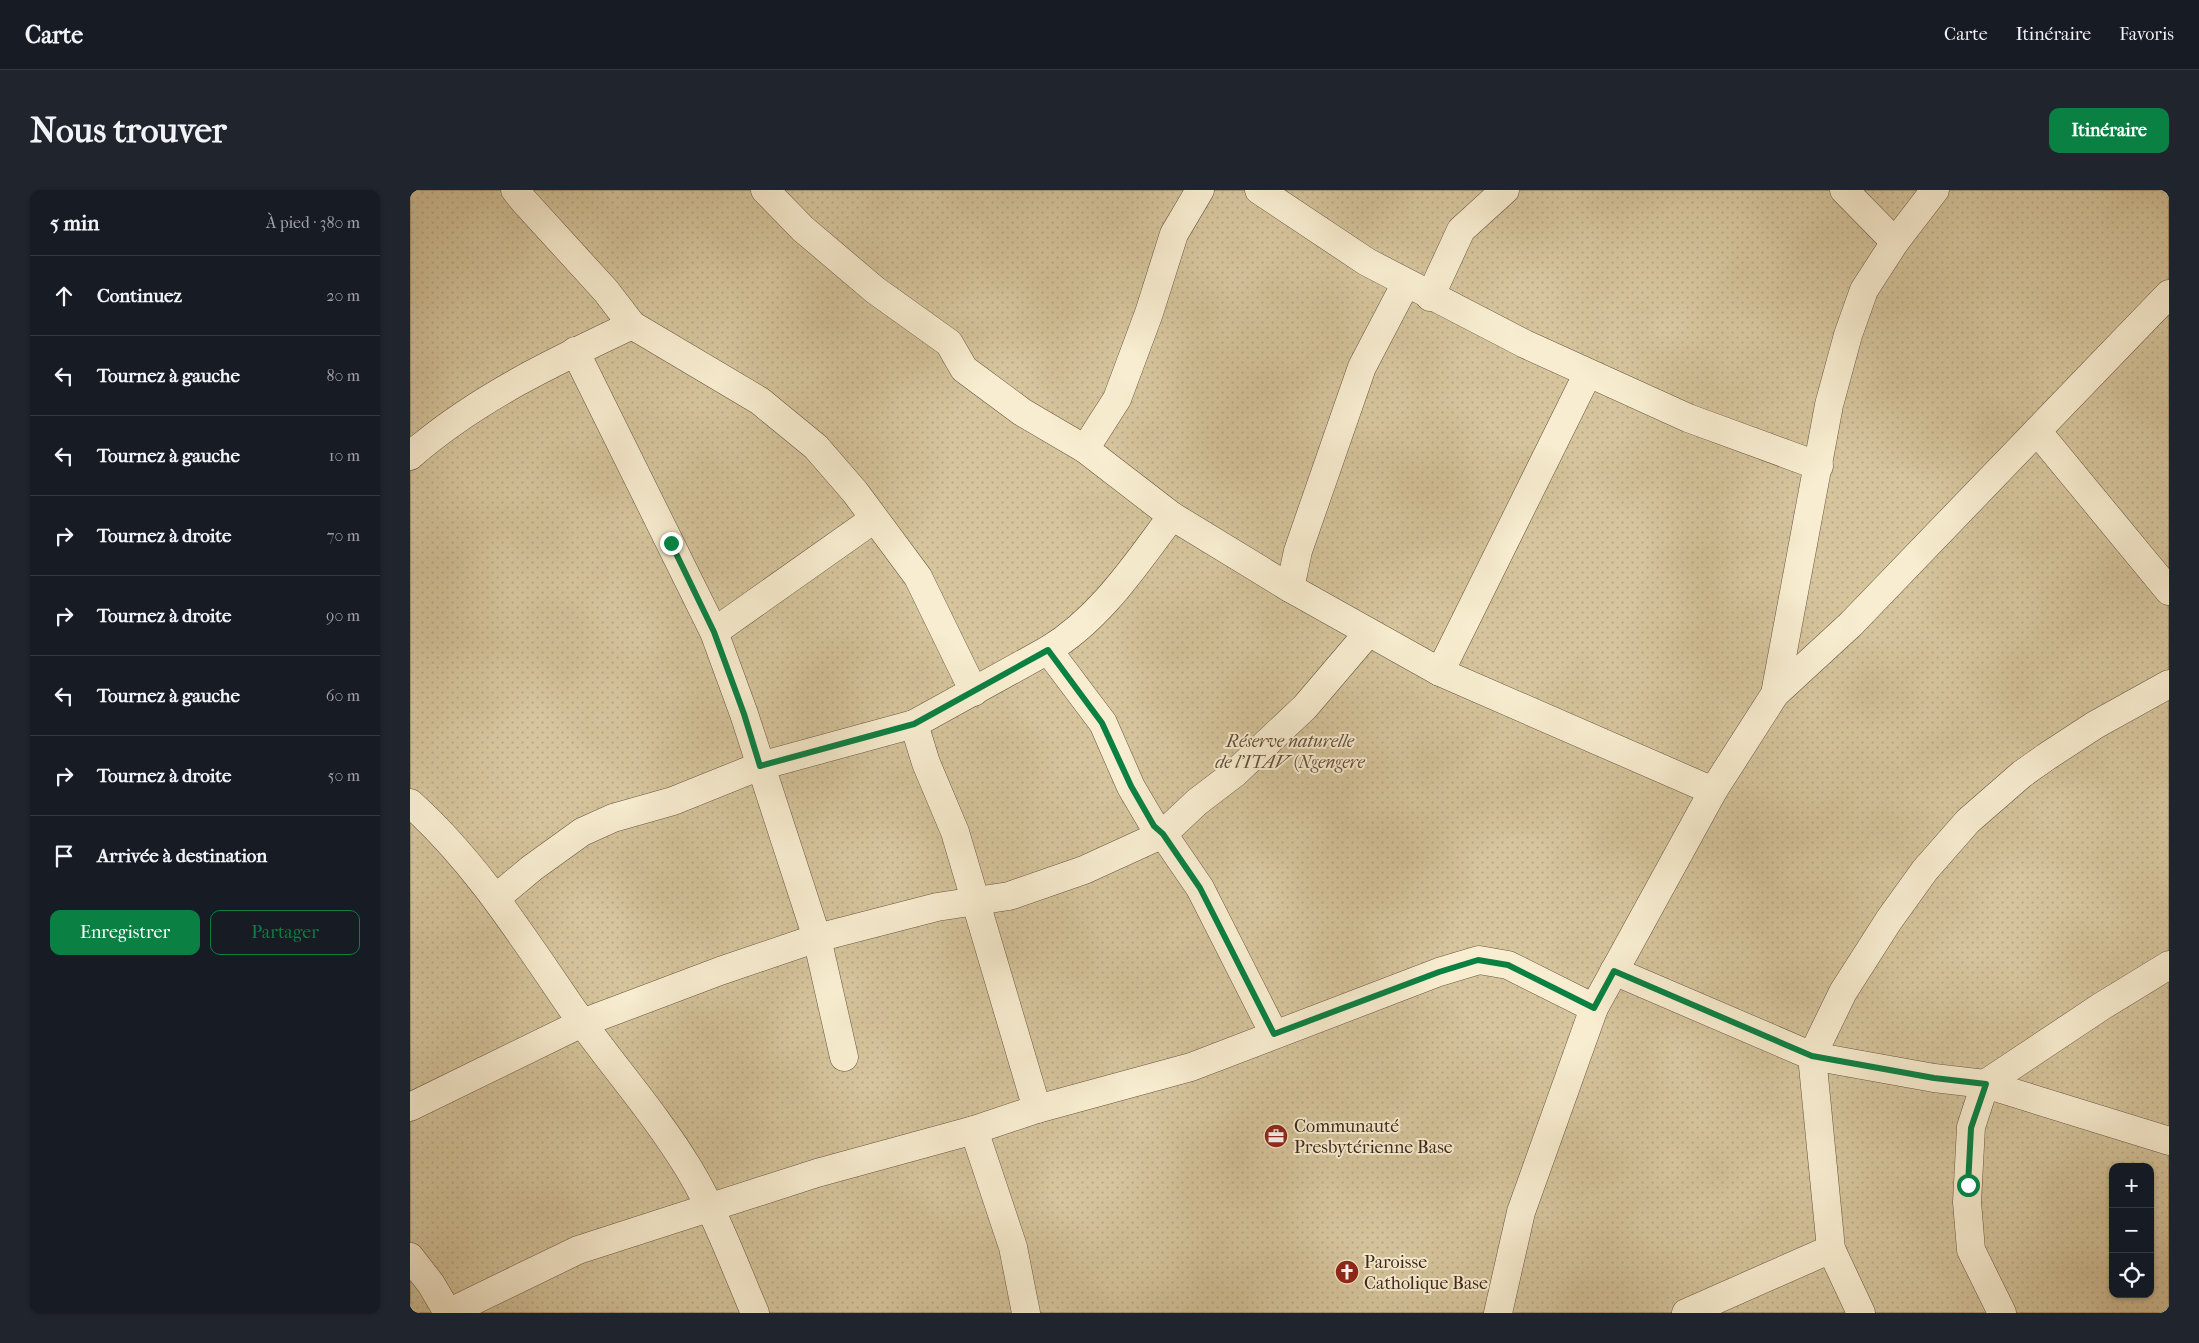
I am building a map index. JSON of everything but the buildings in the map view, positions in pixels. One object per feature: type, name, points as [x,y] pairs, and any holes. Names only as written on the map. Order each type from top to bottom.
[{"type":"street","points":[[515,190],[606,291],[632,325],[760,401],[816,447],[855,492],[918,577],[974,692]]},
{"type":"street","points":[[766,190],[803,229],[860,278],[949,343],[964,369],[1022,412],[1085,449],[1172,516],[1290,588],[1440,672],[1564,728],[1713,791]]},
{"type":"street","points":[[1085,449],[1117,399],[1149,313],[1174,234],[1200,190]]},
{"type":"street","points":[[1259,190],[1366,262],[1430,297],[1524,344],[1688,418],[1819,466]]},
{"type":"street","points":[[1430,297],[1461,230],[1505,190]]},
{"type":"street","points":[[1844,190],[1895,242]]},
{"type":"street","points":[[1775,694],[1829,405],[1848,335],[1864,290],[1895,242],[1935,190]]},
{"type":"street","points":[[1290,588],[1298,551],[1362,367],[1406,283]]},
{"type":"street","points":[[1498,1313],[1521,1212],[1594,1008],[1713,791],[1775,694],[1851,624],[2169,294]]},
{"type":"street","points":[[416,441],[513,384],[575,351],[632,325]]},
{"type":"street","points":[[575,351],[714,632],[744,714],[817,938],[844,1057]]},
{"type":"street","points":[[1440,672],[1588,373]]},
{"type":"street","points":[[2037,431],[2169,591]]},
{"type":"street","points":[[496,898],[532,868],[582,832],[614,818],[673,801],[760,766],[914,724],[974,692],[1062,642],[1107,601],[1172,516]]},
{"type":"street","points":[[714,632],[874,519]]},
{"type":"street","points":[[410,1107],[582,1023],[720,971],[817,938],[937,907],[1009,896],[1084,870],[1163,834],[1197,802],[1235,773],[1305,707],[1368,633]]},
{"type":"street","points":[[1048,650],[1102,723],[1131,786],[1154,826],[1163,834],[1200,888],[1274,1034]]},
{"type":"street","points":[[1861,1313],[1831,1249],[1812,1056],[1843,992],[1889,920],[1925,870],[1968,821],[2022,774],[2046,757],[2095,725],[2169,684]]},
{"type":"street","points":[[914,724],[926,763],[955,832],[977,901],[1037,1109]]},
{"type":"street","points":[[410,804],[450,845],[496,898],[582,1023],[652,1113],[689,1169],[710,1206],[755,1313]]},
{"type":"street","points":[[410,1257],[431,1284],[448,1313],[578,1250],[817,1173],[974,1130],[1037,1109],[1191,1067],[1439,972],[1478,960],[1508,965],[1594,1008]]},
{"type":"street","points":[[2002,1313],[1971,1250],[1967,1202],[1971,1128],[1986,1084],[2102,1006],[2169,965]]},
{"type":"street","points":[[1614,971],[1812,1056],[1934,1078],[1986,1084],[2169,1141]]},
{"type":"street","points":[[974,1130],[1013,1247],[1026,1313]]},
{"type":"street","points":[[1686,1313],[1831,1249]]},
{"type":"green space","name":"Réserve naturelle de l'ITAV (Ngengere","points":[[410,190],[2169,190],[2169,1313],[410,1313]]},
{"type":"place","name":"Communauté Presbytérienne Base","points":[[1276,1136]]},
{"type":"place","name":"Paroisse Catholique Base","points":[[1347,1272]]},
{"type":"route","points":[[671,543],[714,632],[744,714],[760,766],[914,724],[1048,650],[1102,723],[1131,786],[1154,826],[1163,834],[1200,888],[1237,957],[1274,1034],[1439,972],[1478,960],[1508,965],[1594,1008],[1614,971],[1812,1056],[1934,1078],[1986,1084],[1971,1128],[1968,1185]]}]
